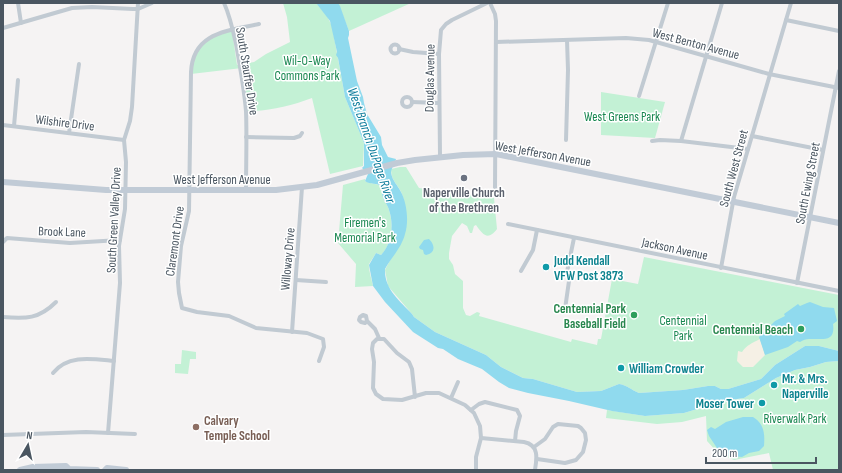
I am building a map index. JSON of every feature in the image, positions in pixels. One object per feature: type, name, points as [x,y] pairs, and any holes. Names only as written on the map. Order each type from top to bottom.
[{"type":"street","points":[[18,3],[22,23]]},
{"type":"street","name":"South Green Valley Drive","points":[[108,433],[120,283],[120,240],[126,190],[124,140],[130,121],[132,106],[138,3]]},
{"type":"street","points":[[3,28],[72,8],[92,7],[138,9],[152,3]]},
{"type":"street","name":"South Stauffer Drive","points":[[224,3],[229,14],[243,83],[246,112],[246,191]]},
{"type":"street","points":[[489,3],[495,14],[496,42],[495,188]]},
{"type":"street","name":"Douglas Avenue","points":[[440,156],[440,34],[446,24],[489,3]]},
{"type":"street","points":[[639,96],[668,3]]},
{"type":"street","points":[[681,141],[722,3]]},
{"type":"street","name":"South West Street","points":[[721,268],[733,202],[769,74],[791,3]]},
{"type":"street","points":[[786,20],[839,31]]},
{"type":"street","name":"Claremont Drive","points":[[259,24],[217,34],[208,39],[198,49],[192,62],[189,214],[181,246],[178,282],[179,293],[182,308],[197,312],[229,316],[259,329],[311,334],[323,339],[324,347],[319,361]]},
{"type":"street","name":"West Benton Avenue","points":[[496,42],[626,38],[642,39],[769,74],[837,88]]},
{"type":"street","points":[[566,140],[568,70],[567,40]]},
{"type":"street","points":[[399,50],[439,54]]},
{"type":"street","points":[[69,133],[79,64]]},
{"type":"street","name":"South Ewing Street","points":[[797,283],[837,88],[839,71]]},
{"type":"street","points":[[14,126],[18,80]]},
{"type":"street","points":[[412,102],[439,103]]},
{"type":"street","name":"Wilshire Drive","points":[[3,125],[124,140]]},
{"type":"street","points":[[246,137],[294,138],[300,136],[302,133]]},
{"type":"street","points":[[752,136],[824,150]]},
{"type":"street","points":[[652,141],[681,141],[748,149]]},
{"type":"street","name":"West Jefferson Avenue","points":[[3,182],[83,189],[276,190],[302,187],[347,177],[397,163],[440,156],[496,154],[839,223]]},
{"type":"street","name":"Willoway Drive","points":[[292,332],[302,187]]},
{"type":"street","name":"Jackson Avenue","points":[[508,224],[839,291]]},
{"type":"street","points":[[521,271],[533,250],[537,230]]},
{"type":"street","name":"Brook Lane","points":[[4,241],[11,238],[70,243],[120,240]]},
{"type":"street","points":[[573,310],[565,309],[570,274],[567,272],[574,238]]},
{"type":"street","points":[[296,280],[326,282]]},
{"type":"street","points":[[3,317],[33,317],[49,309],[56,302]]},
{"type":"street","points":[[367,321],[375,329],[379,338]]},
{"type":"street","points":[[414,397],[412,370],[409,362],[397,353],[386,340],[379,338],[374,341],[372,345],[374,362],[373,388],[376,394],[381,398],[396,400],[406,399],[414,397],[426,393],[434,392],[451,398],[465,405],[471,410],[479,422],[481,438],[476,457],[476,470]]},
{"type":"street","points":[[53,373],[60,366],[74,360],[92,359],[114,361]]},
{"type":"street","points":[[451,398],[458,382]]},
{"type":"street","points":[[471,410],[479,404],[485,402],[517,410],[520,416],[515,441]]},
{"type":"street","points":[[534,447],[545,439],[553,427],[558,424],[578,426],[583,429],[586,437],[583,452],[579,458],[569,463],[537,459]]},
{"type":"street","points":[[3,435],[86,432],[135,434]]},
{"type":"street","points":[[481,438],[527,442],[534,447],[537,454],[536,470]]},
{"type":"street","points":[[20,470],[25,470],[33,466],[66,466],[71,470],[97,470]]},
{"type":"street","points":[[104,470],[107,468],[126,470]]},
{"type":"green space","name":"Wil-O-Way Commons Park","points":[[283,3],[316,3],[327,16],[332,26],[345,97],[364,143],[363,166],[330,174],[312,98],[280,108],[248,111],[242,68],[191,74],[196,53],[206,41],[218,35],[232,31],[237,65],[254,62],[290,42],[287,17]]},
{"type":"green space","points":[[338,3],[411,3],[349,31]]},
{"type":"green space","name":"West Greens Park","points":[[601,92],[665,102],[655,138],[601,135]]},
{"type":"green space","name":"Centennial Park","points":[[406,167],[419,188],[494,198],[497,229],[494,233],[488,236],[483,234],[476,225],[474,226],[472,233],[470,233],[467,226],[462,223],[452,236],[449,259],[453,265],[455,274],[463,281],[463,308],[466,315],[470,316],[477,312],[480,313],[479,316],[571,342],[572,339],[597,345],[598,339],[601,339],[612,279],[638,284],[644,257],[839,295],[839,351],[819,346],[805,346],[775,365],[761,379],[728,389],[708,386],[683,390],[639,393],[619,384],[601,391],[577,392],[533,379],[523,378],[501,367],[486,355],[435,332],[414,317],[388,286],[385,270],[404,235],[406,228],[403,198],[401,191],[391,173],[391,169]]},
{"type":"green space","name":"Firemen's Memorial Park","points":[[365,179],[367,182],[382,187],[382,195],[391,216],[392,228],[390,240],[385,251],[381,255],[376,253],[369,264],[373,286],[355,287],[356,264],[338,243],[343,185]]},
{"type":"green space","points":[[182,350],[196,352],[196,359],[190,359],[188,374],[175,373],[175,364],[181,364]]},
{"type":"green space","name":"Riverwalk Park","points":[[839,361],[839,470],[773,470],[769,453],[734,460],[718,453],[707,441],[706,416],[682,422],[657,424],[606,418],[607,410],[645,416],[684,413],[724,401],[744,398],[776,378],[795,370],[826,362]]},
{"type":"sand","name":"Centennial Beach","points":[[760,339],[765,355],[753,367],[743,367],[737,361],[738,351],[742,352],[752,343]]},
{"type":"water","name":"West Branch DuPage River","points":[[316,3],[338,3],[340,6],[349,31],[348,38],[357,81],[367,114],[381,137],[382,145],[388,157],[396,159],[391,173],[405,202],[407,224],[404,239],[385,269],[387,283],[390,289],[414,317],[435,332],[486,355],[501,367],[523,378],[533,379],[577,392],[601,391],[619,384],[639,393],[683,390],[708,386],[728,389],[761,379],[775,365],[805,346],[819,346],[839,351],[839,361],[826,362],[795,370],[776,378],[744,398],[724,401],[684,413],[645,416],[612,411],[509,388],[482,369],[458,359],[413,332],[385,302],[373,286],[369,265],[376,253],[381,255],[388,245],[392,227],[391,216],[382,195],[382,187],[365,181],[368,174],[362,168],[364,166],[364,143],[345,97],[330,21]]},
{"type":"water","points":[[429,239],[434,248],[432,252],[426,255],[419,247],[424,240]]},
{"type":"water","name":"Centennial Beach","points":[[810,302],[823,307],[834,308],[837,321],[833,324],[832,335],[826,339],[807,339],[800,342],[797,341],[788,347],[765,355],[759,337],[775,321],[785,316],[784,314],[798,304],[800,306]]},
{"type":"water","points":[[743,417],[753,417],[760,423],[764,433],[764,446],[759,451],[749,453],[742,457],[721,454],[709,436],[707,430],[711,427],[715,429],[726,422]]},
{"type":"place","name":"Naperville Church of the Brethren","points":[[464,178]]},
{"type":"place","name":"Judd Kendall VFW Post 3873","points":[[546,267]]},
{"type":"place","name":"Centennial Park Baseball Field","points":[[634,315]]},
{"type":"place","name":"Centennial Beach","points":[[801,329]]},
{"type":"place","name":"William Crowder","points":[[621,368]]},
{"type":"place","name":"Mr. & Mrs. Naperville","points":[[774,385]]},
{"type":"place","name":"Moser Tower","points":[[762,403]]},
{"type":"place","name":"Calvary Temple School","points":[[196,427]]}]
